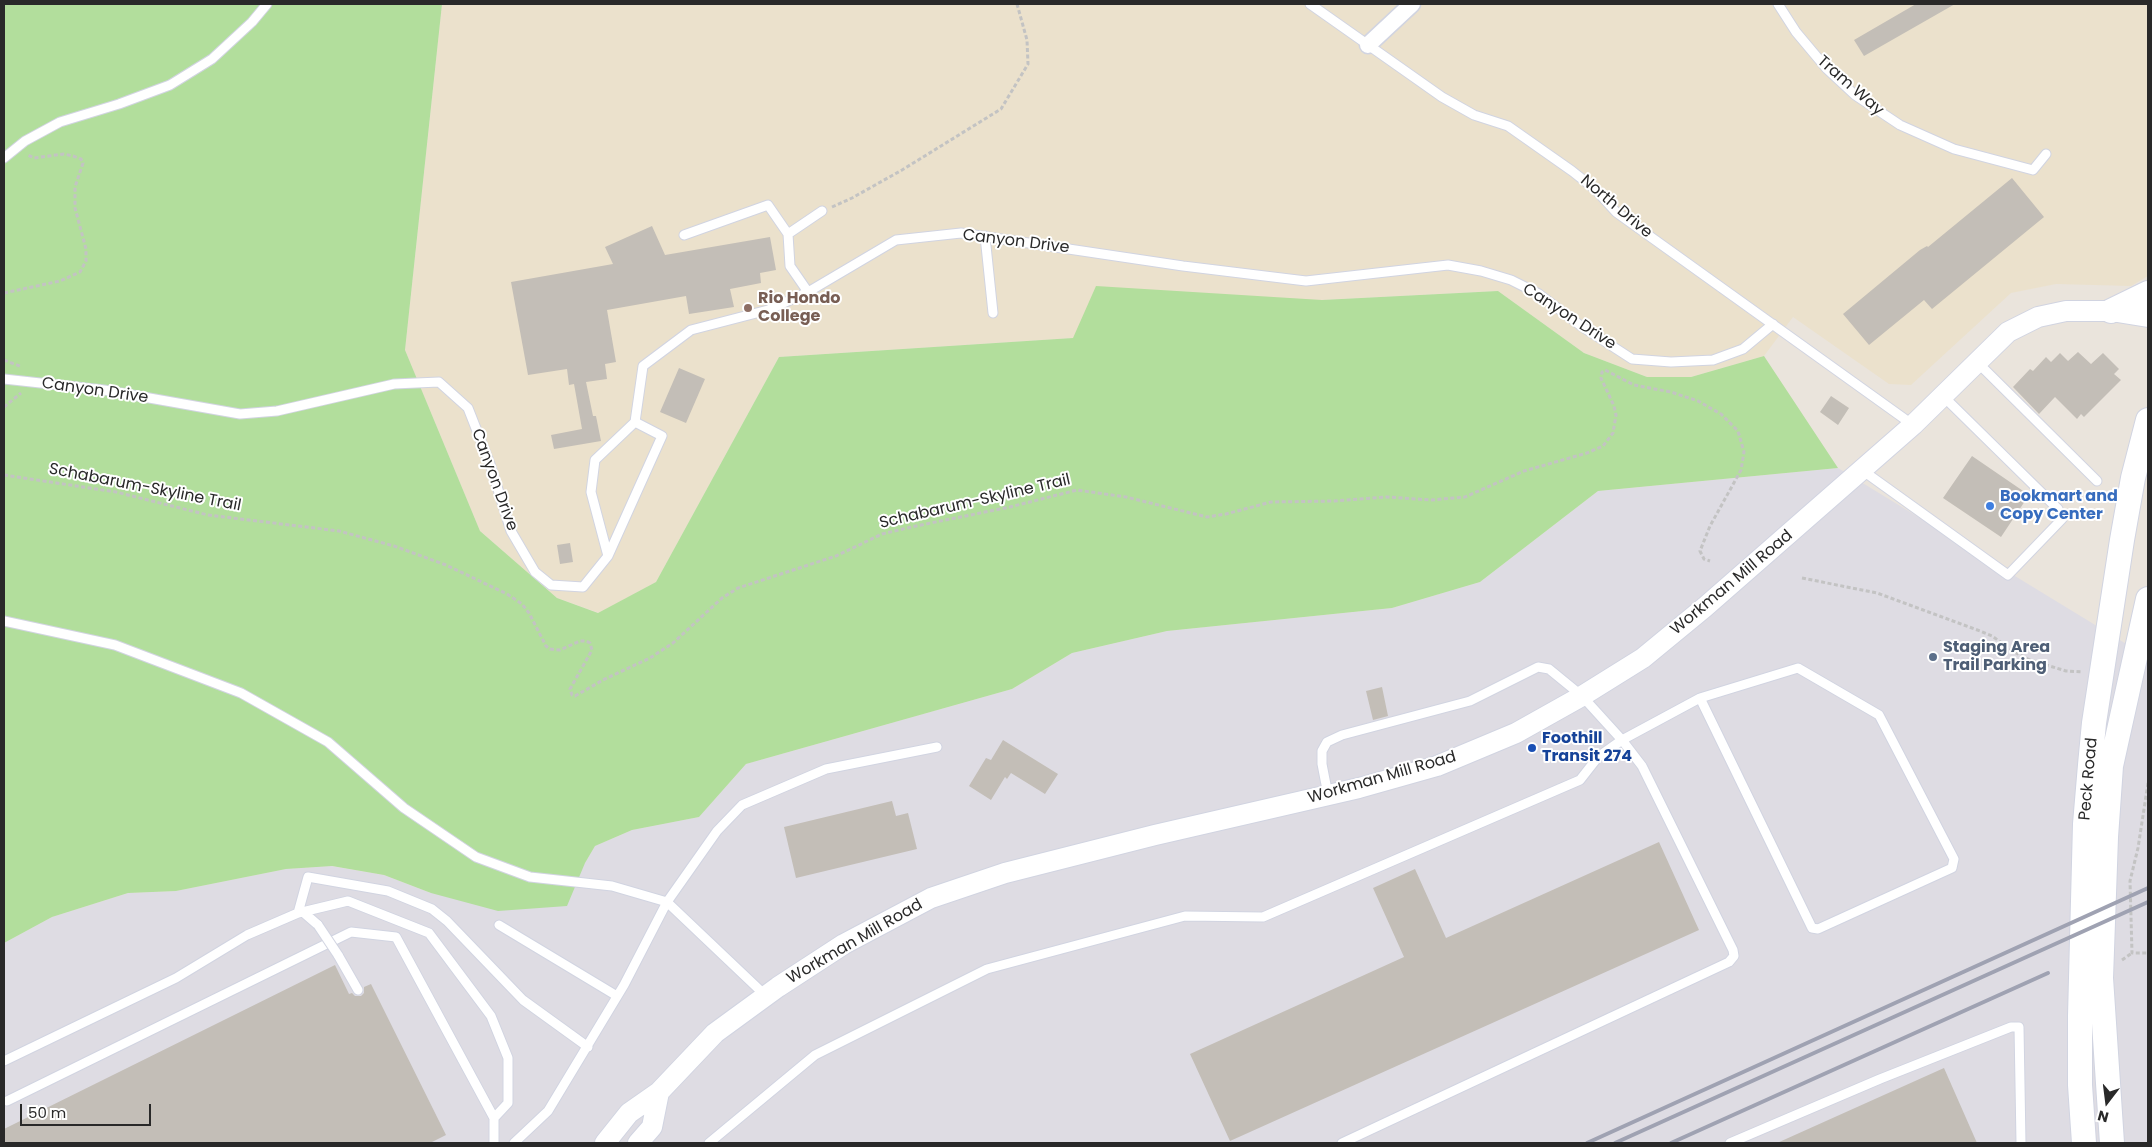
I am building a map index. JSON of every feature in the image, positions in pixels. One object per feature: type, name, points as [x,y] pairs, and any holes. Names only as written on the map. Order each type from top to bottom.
[{"type":"main road","points":[[2111,311],[2148,293]]},
{"type":"main road","name":"Peck Road","points":[[2084,1143],[2080,1085],[2080,1016],[2085,824],[2090,765],[2122,540],[2133,478],[2148,420]]},
{"type":"main road","name":"Peck Road","points":[[2112,1143],[2101,978],[2106,837],[2111,766],[2148,598]]},
{"type":"street","points":[[1368,45],[1412,4]]},
{"type":"street","name":"Workman Mill Road","points":[[606,1143],[629,1113],[659,1092],[714,1033],[844,944],[931,898],[1015,871],[1155,835],[1328,796],[1436,766],[1516,733],[1582,696],[1643,658],[1705,607],[1913,425],[2008,332],[2038,317],[2066,310],[2111,311],[2148,317]]},
{"type":"street","points":[[638,1143],[652,1127],[659,1092]]},
{"type":"lane","points":[[4,158],[25,141],[60,122],[119,104],[170,85],[212,59],[268,4]]},
{"type":"lane","name":"North Drive","points":[[1310,4],[1442,97],[1474,115],[1508,126],[1572,170],[1596,190],[1616,212],[1913,425]]},
{"type":"lane","name":"Tram Way","points":[[1778,4],[1796,32],[1827,69],[1855,95],[1912,132],[1954,149],[2033,170],[2046,154]]},
{"type":"lane","points":[[684,235],[768,205],[788,234],[790,266],[808,292]]},
{"type":"lane","points":[[788,234],[822,211]]},
{"type":"lane","name":"Canyon Drive","points":[[634,422],[643,366],[691,330],[768,310],[808,292],[896,240],[961,233],[1183,266],[1306,281],[1448,265],[1473,269],[1511,280],[1539,294],[1581,326],[1632,359],[1671,362],[1712,360],[1743,349],[1773,324]]},
{"type":"lane","points":[[986,236],[993,314]]},
{"type":"lane","points":[[1977,362],[2096,481]]},
{"type":"lane","name":"Canyon Drive","points":[[4,379],[104,390],[240,414],[277,411],[394,384],[439,382],[468,408],[490,464],[512,532],[535,572],[551,585],[583,587],[608,556]]},
{"type":"lane","points":[[1862,470],[2008,575],[2062,519],[2058,509],[1943,396]]},
{"type":"lane","points":[[634,422],[662,436],[608,556],[591,492],[595,460],[634,422]]},
{"type":"lane","points":[[4,621],[115,645],[241,693],[328,742],[404,808],[476,857],[530,877],[612,886],[667,902],[766,996]]},
{"type":"lane","points":[[1328,796],[1322,764],[1322,750],[1327,742],[1342,735],[1470,701],[1538,667],[1549,669],[1582,696],[1622,740],[1642,766],[1733,950],[1734,956],[1729,962],[1342,1143]]},
{"type":"lane","points":[[709,1143],[815,1055],[987,969],[1185,916],[1262,917],[1580,780],[1598,757],[1622,740],[1700,698],[1798,668],[1879,715],[1954,859],[1952,868],[1818,929],[1812,928],[1700,698]]},
{"type":"lane","points":[[514,1143],[548,1111],[588,1047],[667,902],[717,831],[742,806],[826,769],[937,747]]},
{"type":"lane","points":[[301,913],[308,877],[388,890],[432,909],[447,921],[522,1000],[588,1047]]},
{"type":"lane","points":[[4,1061],[176,978],[247,935],[301,913],[348,902],[429,933],[491,1016],[508,1058],[508,1103],[494,1118]]},
{"type":"lane","points":[[301,913],[318,925],[358,990]]},
{"type":"lane","points":[[499,924],[617,996]]},
{"type":"lane","points":[[7,1101],[351,932],[396,937],[494,1118],[494,1143]]},
{"type":"lane","points":[[1730,1143],[1880,1079],[2011,1027],[2019,1028],[2022,1143]]},
{"type":"path","points":[[822,211],[852,198],[1001,109],[1028,64],[1027,40],[1017,4]]},
{"type":"path","points":[[4,293],[60,282],[80,272],[86,261],[86,249],[76,208],[75,187],[83,163],[81,159],[64,154],[34,158],[28,154]]},
{"type":"path","points":[[4,360],[17,364],[25,374]]},
{"type":"path","name":"Schabarum-Skyline Trail","points":[[4,475],[104,490],[208,515],[339,531],[394,546],[446,565],[507,594],[522,604],[529,613],[546,646],[550,649],[560,650],[580,641],[590,643],[592,650],[570,689],[572,695],[575,696],[673,644],[722,598],[738,588],[824,561],[882,534],[923,524],[1010,507],[1077,490],[1126,497],[1207,517],[1270,502],[1335,501],[1387,496],[1431,500],[1465,497],[1532,468],[1587,453],[1604,446],[1613,433],[1616,415],[1614,406],[1600,378],[1605,370],[1634,385],[1671,392],[1698,401],[1721,414],[1738,431],[1744,452],[1741,470],[1710,526],[1700,552],[1704,559],[1710,562]]},
{"type":"path","points":[[4,407],[24,389]]},
{"type":"path","points":[[1802,578],[1877,593],[1992,636],[2016,654],[2030,660],[2066,671],[2086,673]]},
{"type":"path","points":[[2148,783],[2138,848],[2130,880],[2132,953],[2148,954]]},
{"type":"shaded area","name":"Rio Hondo College","points":[[442,4],[2148,4],[2148,276],[2131,286],[2056,284],[2011,293],[1911,385],[1889,384],[1793,317],[1764,356],[1691,377],[1647,377],[1584,353],[1498,291],[1322,300],[1073,338],[779,357],[656,582],[599,613],[557,598],[480,531],[405,350]]},
{"type":"shaded area","points":[[1838,468],[2146,656],[2148,650],[2148,1143],[4,1143],[4,943],[52,917],[128,893],[176,891],[286,869],[331,866],[384,875],[431,893],[585,863],[595,846],[632,830],[699,817],[746,764],[1012,689],[1072,653],[1167,631],[1392,608],[1480,582],[1598,491]]},
{"type":"green space","points":[[4,4],[442,4],[405,350],[480,531],[557,598],[598,613],[656,582],[779,357],[1073,338],[1096,286],[1322,300],[1498,291],[1584,353],[1647,377],[1691,377],[1764,356],[1838,468],[1598,491],[1480,582],[1392,608],[1167,631],[1072,653],[1012,689],[746,764],[699,817],[632,830],[595,846],[585,863],[567,906],[498,911],[431,893],[384,875],[332,866],[286,869],[176,891],[128,893],[52,917],[4,943]]},
{"type":"building","points":[[1916,4],[1955,4],[1864,56],[1854,40]]},
{"type":"building","points":[[2012,178],[2044,217],[1932,309],[1924,300],[1869,345],[1843,314],[1920,250],[1928,247]]},
{"type":"building","points":[[652,226],[665,255],[770,237],[776,270],[760,273],[761,283],[730,289],[734,307],[689,314],[686,296],[607,310],[616,362],[605,364],[607,379],[586,382],[593,416],[596,416],[601,441],[554,449],[551,435],[582,429],[574,384],[569,385],[567,369],[528,375],[511,282],[613,264],[605,247]]},
{"type":"building","points":[[2078,352],[2091,364],[2103,353],[2119,369],[2114,374],[2121,380],[2084,417],[2081,414],[2077,419],[2055,397],[2039,414],[2013,387],[2030,369],[2033,371],[2046,357],[2051,362],[2060,353],[2068,361]]},
{"type":"building","points":[[679,368],[705,379],[686,423],[660,412]]},
{"type":"building","points":[[1831,396],[1849,408],[1838,425],[1820,412]]},
{"type":"building","points":[[1972,456],[2029,495],[2001,537],[1943,498]]},
{"type":"building","points":[[570,543],[573,562],[560,564],[557,545]]},
{"type":"building","points":[[1382,687],[1388,716],[1373,720],[1366,691]]},
{"type":"building","points":[[1003,740],[1058,774],[1045,794],[1011,773],[1007,779],[1005,777],[991,800],[969,786],[986,758],[991,760]]},
{"type":"building","points":[[892,801],[896,816],[908,813],[917,849],[796,878],[784,827]]},
{"type":"building","points":[[1659,842],[1699,930],[1230,1141],[1190,1054],[1404,957],[1373,888],[1415,869],[1446,938]]},
{"type":"building","points":[[335,965],[349,994],[361,996],[364,993],[364,987],[371,984],[446,1135],[430,1143],[4,1143],[4,1129]]},
{"type":"building","points":[[1944,1068],[1977,1143],[1777,1143]]},
{"type":"railway","points":[[1587,1143],[2148,888]]},
{"type":"railway","points":[[1615,1143],[2148,902]]},
{"type":"railway","points":[[1671,1143],[2048,973]]},
{"type":"place","name":"Rio Hondo College","points":[[748,308]]},
{"type":"place","name":"Bookmart and Copy Center","points":[[1990,506]]},
{"type":"place","name":"Staging Area Trail Parking","points":[[1933,657]]},
{"type":"place","name":"Foothill Transit 274","points":[[1532,748]]}]
